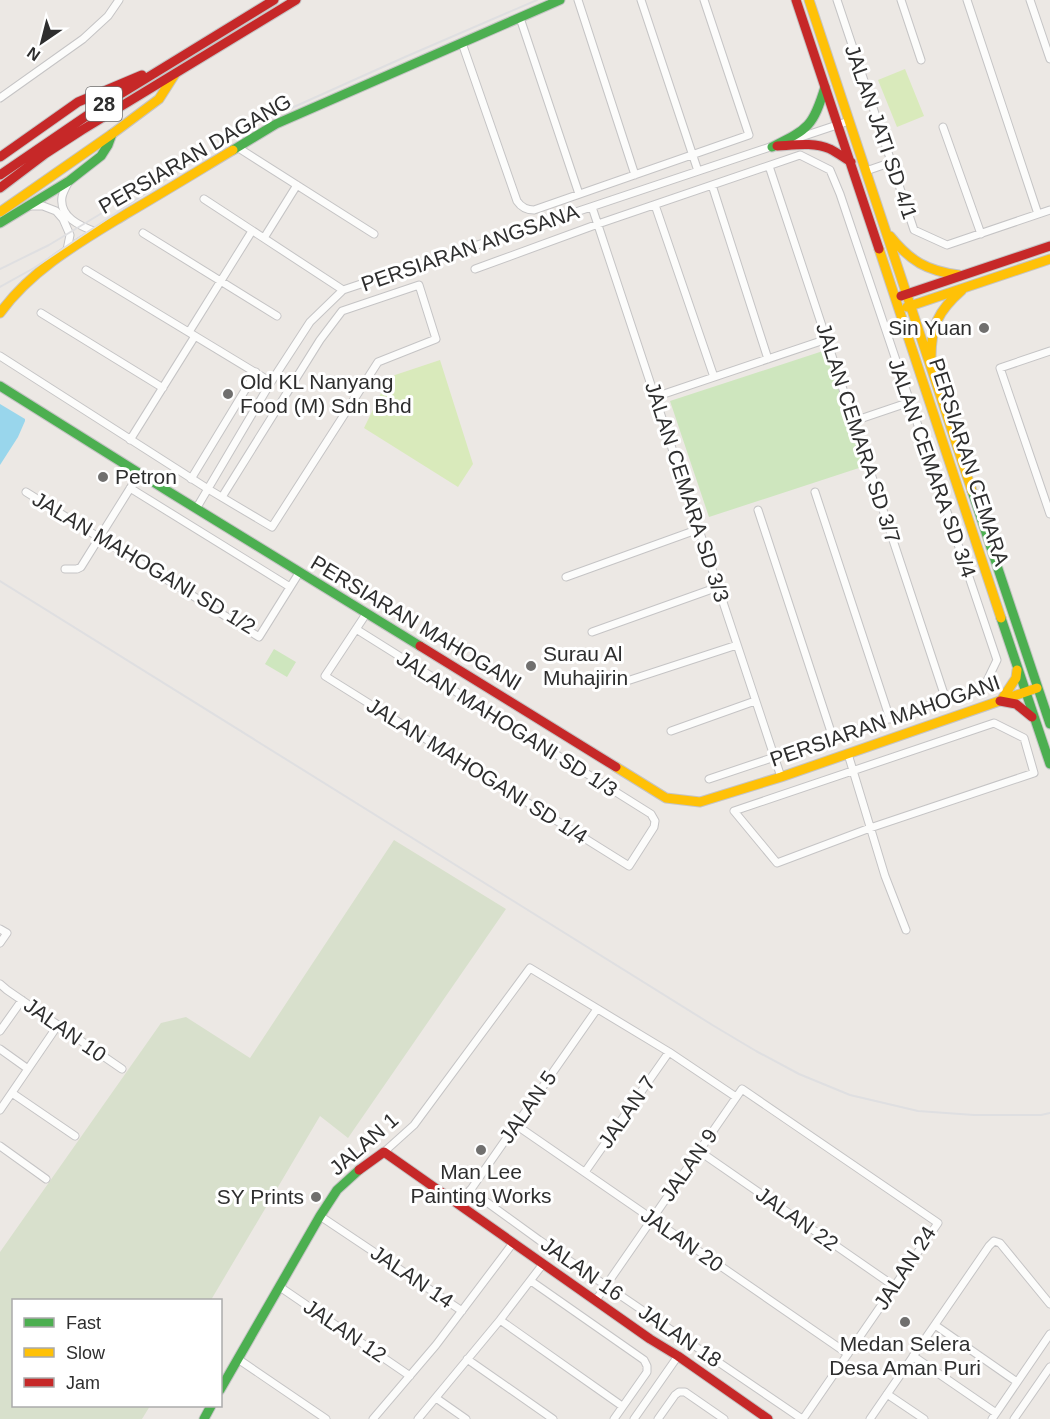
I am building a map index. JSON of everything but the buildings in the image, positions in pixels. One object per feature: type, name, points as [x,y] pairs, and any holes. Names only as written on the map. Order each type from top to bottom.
[{"type":"main road","name":"28","points":[[0,175],[38,146],[80,119],[274,0]]},
{"type":"main road","name":"28","points":[[0,188],[82,130],[296,0]]},
{"type":"main road","name":"PERSIARAN DAGANG","points":[[0,313],[22,286],[67,250],[276,124],[560,0]]},
{"type":"main road","name":"PERSIARAN CEMARA","points":[[796,0],[1024,692],[1050,764]]},
{"type":"main road","name":"PERSIARAN CEMARA","points":[[809,0],[1050,724]]},
{"type":"main road","points":[[0,157],[78,102],[170,63]]},
{"type":"main road","points":[[0,212],[159,99],[177,72]]},
{"type":"main road","points":[[772,147],[807,127],[819,105],[825,86]]},
{"type":"main road","points":[[0,223],[69,181],[101,156],[112,134]]},
{"type":"main road","points":[[772,147],[817,145],[835,151],[850,162]]},
{"type":"main road","points":[[885,230],[900,250],[922,266],[936,272],[962,275]]},
{"type":"main road","points":[[896,298],[1050,246]]},
{"type":"main road","points":[[900,310],[1050,259]]},
{"type":"main road","points":[[932,370],[933,326],[947,303],[966,287]]},
{"type":"main road","name":"PERSIARAN MAHOGANI","points":[[0,386],[666,798],[700,802],[779,773],[848,754],[1037,688]]},
{"type":"main road","points":[[1000,701],[1016,678],[1017,669]]},
{"type":"main road","points":[[1000,701],[1016,704],[1034,718]]},
{"type":"main road","name":"JALAN 16","points":[[384,1152],[765,1418]]},
{"type":"main road","name":"JALAN 1","points":[[222,1387],[337,1190],[357,1171],[384,1152]]},
{"type":"street","points":[[0,98],[83,39],[108,16],[119,0]]},
{"type":"street","points":[[578,0],[634,175]]},
{"type":"street","points":[[641,0],[698,171]]},
{"type":"street","points":[[462,43],[519,203],[527,209],[534,210],[749,135],[704,0]]},
{"type":"street","name":"JALAN JATI SD 4/1","points":[[837,0],[914,230],[947,245],[981,234]]},
{"type":"street","points":[[901,0],[921,60]]},
{"type":"street","points":[[966,0],[1038,214]]},
{"type":"street","points":[[1030,0],[1050,59]]},
{"type":"street","points":[[520,18],[579,194]]},
{"type":"street","name":"PERSIARAN ANGSANA","points":[[196,509],[310,322],[343,290],[849,121]]},
{"type":"street","points":[[943,127],[981,234],[1050,210]]},
{"type":"street","points":[[237,147],[374,234]]},
{"type":"street","name":"JALAN CEMARA SD 3/4","points":[[475,269],[597,220],[655,205],[800,155],[830,170],[997,660],[984,687],[709,779]]},
{"type":"street","points":[[866,171],[892,162]]},
{"type":"street","name":"JALAN CEMARA SD 3/7","points":[[769,166],[946,700]]},
{"type":"street","points":[[69,181],[62,195],[63,207],[72,221],[96,232]]},
{"type":"street","points":[[264,238],[297,185]]},
{"type":"street","points":[[712,185],[768,359]]},
{"type":"street","points":[[204,199],[343,290]]},
{"type":"street","points":[[655,205],[714,378]]},
{"type":"street","points":[[28,206],[43,206],[56,210],[70,235],[67,250]]},
{"type":"street","name":"JALAN CEMARA SD 3/3","points":[[592,207],[779,773]]},
{"type":"street","points":[[130,440],[163,388],[220,281],[252,231]]},
{"type":"street","points":[[143,233],[277,316]]},
{"type":"street","points":[[86,270],[272,382]]},
{"type":"street","points":[[0,356],[191,479],[272,527],[378,362],[436,339],[419,285],[342,311],[320,340],[222,497]]},
{"type":"street","points":[[41,313],[163,388]]},
{"type":"street","points":[[655,397],[827,339]]},
{"type":"street","points":[[1050,351],[1000,368],[1050,514]]},
{"type":"street","points":[[191,479],[256,372]]},
{"type":"street","points":[[854,421],[910,402]]},
{"type":"street","points":[[65,568],[81,567],[139,474]]},
{"type":"street","points":[[130,488],[290,588]]},
{"type":"street","name":"JALAN MAHOGANI SD 1/2","points":[[26,492],[259,637],[299,573]]},
{"type":"street","points":[[815,492],[890,719]]},
{"type":"street","points":[[758,510],[833,738]]},
{"type":"street","points":[[566,577],[699,529]]},
{"type":"street","points":[[592,632],[718,587]]},
{"type":"street","points":[[356,629],[366,614]]},
{"type":"street","name":"JALAN MAHOGANI SD 1/4","points":[[356,629],[325,676],[629,866]]},
{"type":"street","name":"JALAN MAHOGANI SD 1/3","points":[[356,629],[651,814],[655,821],[654,827],[629,866]]},
{"type":"street","points":[[630,680],[737,645]]},
{"type":"street","points":[[671,731],[755,701]]},
{"type":"street","points":[[994,723],[1024,738],[1034,773],[777,862],[734,811],[853,771],[994,723]]},
{"type":"street","points":[[848,754],[885,876],[906,930]]},
{"type":"street","points":[[0,943],[3,931]]},
{"type":"street","name":"JALAN 1","points":[[384,1152],[414,1125],[530,968],[597,1009]]},
{"type":"street","name":"JALAN 10","points":[[2,988],[122,1069]]},
{"type":"street","points":[[0,1031],[22,1000]]},
{"type":"street","points":[[597,1009],[669,1052],[736,1097]]},
{"type":"street","name":"JALAN 5","points":[[460,1205],[597,1009]]},
{"type":"street","points":[[0,1110],[58,1025]]},
{"type":"street","points":[[0,1049],[28,1069]]},
{"type":"street","name":"JALAN 7","points":[[585,1172],[669,1052]]},
{"type":"street","name":"JALAN 9","points":[[596,1300],[742,1089]]},
{"type":"street","name":"JALAN 24","points":[[742,1089],[938,1223],[803,1419]]},
{"type":"street","points":[[12,1093],[75,1136]]},
{"type":"street","name":"JALAN 20","points":[[516,1125],[848,1354]]},
{"type":"street","points":[[0,1146],[46,1179]]},
{"type":"street","name":"JALAN 22","points":[[699,1151],[894,1286]]},
{"type":"street","name":"JALAN 18","points":[[470,1190],[539,1240],[803,1419]]},
{"type":"street","name":"JALAN 14","points":[[320,1216],[462,1311],[513,1243]]},
{"type":"street","points":[[870,1419],[994,1241],[1000,1243],[1050,1304]]},
{"type":"street","points":[[418,1419],[500,1320],[543,1263]]},
{"type":"street","points":[[531,1281],[644,1360],[647,1372],[614,1419]]},
{"type":"street","name":"JALAN 12","points":[[280,1287],[410,1376]]},
{"type":"street","points":[[373,1419],[462,1311]]},
{"type":"street","points":[[500,1320],[622,1406]]},
{"type":"street","points":[[935,1324],[1017,1382]]},
{"type":"street","points":[[913,1356],[994,1416],[1050,1334]]},
{"type":"street","points":[[634,1419],[678,1356]]},
{"type":"street","points":[[238,1359],[327,1419]]},
{"type":"street","points":[[467,1359],[553,1419]]},
{"type":"street","points":[[1014,1419],[1050,1367]]},
{"type":"street","points":[[658,1419],[679,1392],[685,1392],[724,1419]]},
{"type":"street","points":[[887,1394],[924,1419]]},
{"type":"street","points":[[436,1398],[466,1419]]},
{"type":"green space","points":[[905,69],[924,116],[897,127],[878,80]]},
{"type":"green space","points":[[826,350],[865,466],[709,517],[670,401]]},
{"type":"green space","points":[[440,360],[473,464],[458,487],[364,428],[389,377]]},
{"type":"green space","points":[[274,649],[296,662],[287,677],[265,664]]},
{"type":"green space","points":[[394,840],[506,909],[348,1138],[320,1116],[212,1299],[12,1299],[12,1407],[149,1407],[142,1419],[0,1419],[0,1252],[161,1023],[186,1017],[250,1058]]},
{"type":"water","points":[[0,404],[25,421],[18,437],[0,465]]},
{"type":"railway","points":[[0,287],[34,268],[186,166],[256,124],[537,0]]},
{"type":"railway","points":[[0,269],[49,245],[102,213]]},
{"type":"railway","points":[[0,581],[714,1026],[799,1074],[850,1095],[918,1111],[974,1115],[1050,1113]]},
{"type":"traffic: fast","points":[[233,150],[276,124],[560,0]]},
{"type":"traffic: fast","points":[[772,147],[794,136],[807,125],[817,111],[825,87]]},
{"type":"traffic: fast","points":[[0,223],[69,181],[101,156],[112,134]]},
{"type":"traffic: fast","points":[[0,386],[420,646]]},
{"type":"traffic: fast","points":[[972,491],[1050,724]]},
{"type":"traffic: fast","points":[[1001,618],[1050,764]]},
{"type":"traffic: fast","points":[[222,1387],[320,1216],[337,1190],[359,1170]]},
{"type":"traffic: fast","points":[[204,1419],[210,1407]]},
{"type":"traffic: slow","points":[[809,0],[972,491]]},
{"type":"traffic: slow","points":[[0,212],[159,99],[175,74]]},
{"type":"traffic: slow","points":[[0,313],[27,283],[74,246],[233,150]]},
{"type":"traffic: slow","points":[[890,236],[905,252],[920,263],[938,271],[959,275]]},
{"type":"traffic: slow","points":[[879,249],[1001,618]]},
{"type":"traffic: slow","points":[[907,307],[1050,259]]},
{"type":"traffic: slow","points":[[931,358],[932,337],[937,320],[947,305],[962,290]]},
{"type":"traffic: slow","points":[[1002,699],[1016,678],[1017,670]]},
{"type":"traffic: slow","points":[[616,767],[666,798],[700,802],[781,777],[1037,688]]},
{"type":"traffic: jam","points":[[0,175],[101,106],[274,0]]},
{"type":"traffic: jam","points":[[0,188],[82,130],[296,0]]},
{"type":"traffic: jam","points":[[796,0],[879,249]]},
{"type":"traffic: jam","points":[[0,157],[78,102],[142,75]]},
{"type":"traffic: jam","points":[[777,146],[818,145],[830,149],[851,162]]},
{"type":"traffic: jam","points":[[901,296],[1050,246]]},
{"type":"traffic: jam","points":[[420,646],[616,767]]},
{"type":"traffic: jam","points":[[1000,701],[1016,704],[1032,717]]},
{"type":"traffic: jam","points":[[359,1170],[384,1152],[768,1419]]},
{"type":"place","name":"Sin Yuan","points":[[984,328]]},
{"type":"place","name":"Old KL Nanyang Food (M) Sdn Bhd","points":[[228,394]]},
{"type":"place","name":"Petron","points":[[103,477]]},
{"type":"place","name":"Surau Al Muhajirin","points":[[531,666]]},
{"type":"place","name":"Man Lee Painting Works","points":[[481,1150]]},
{"type":"place","name":"SY Prints","points":[[316,1197]]},
{"type":"place","name":"Medan Selera Desa Aman Puri","points":[[905,1322]]}]
